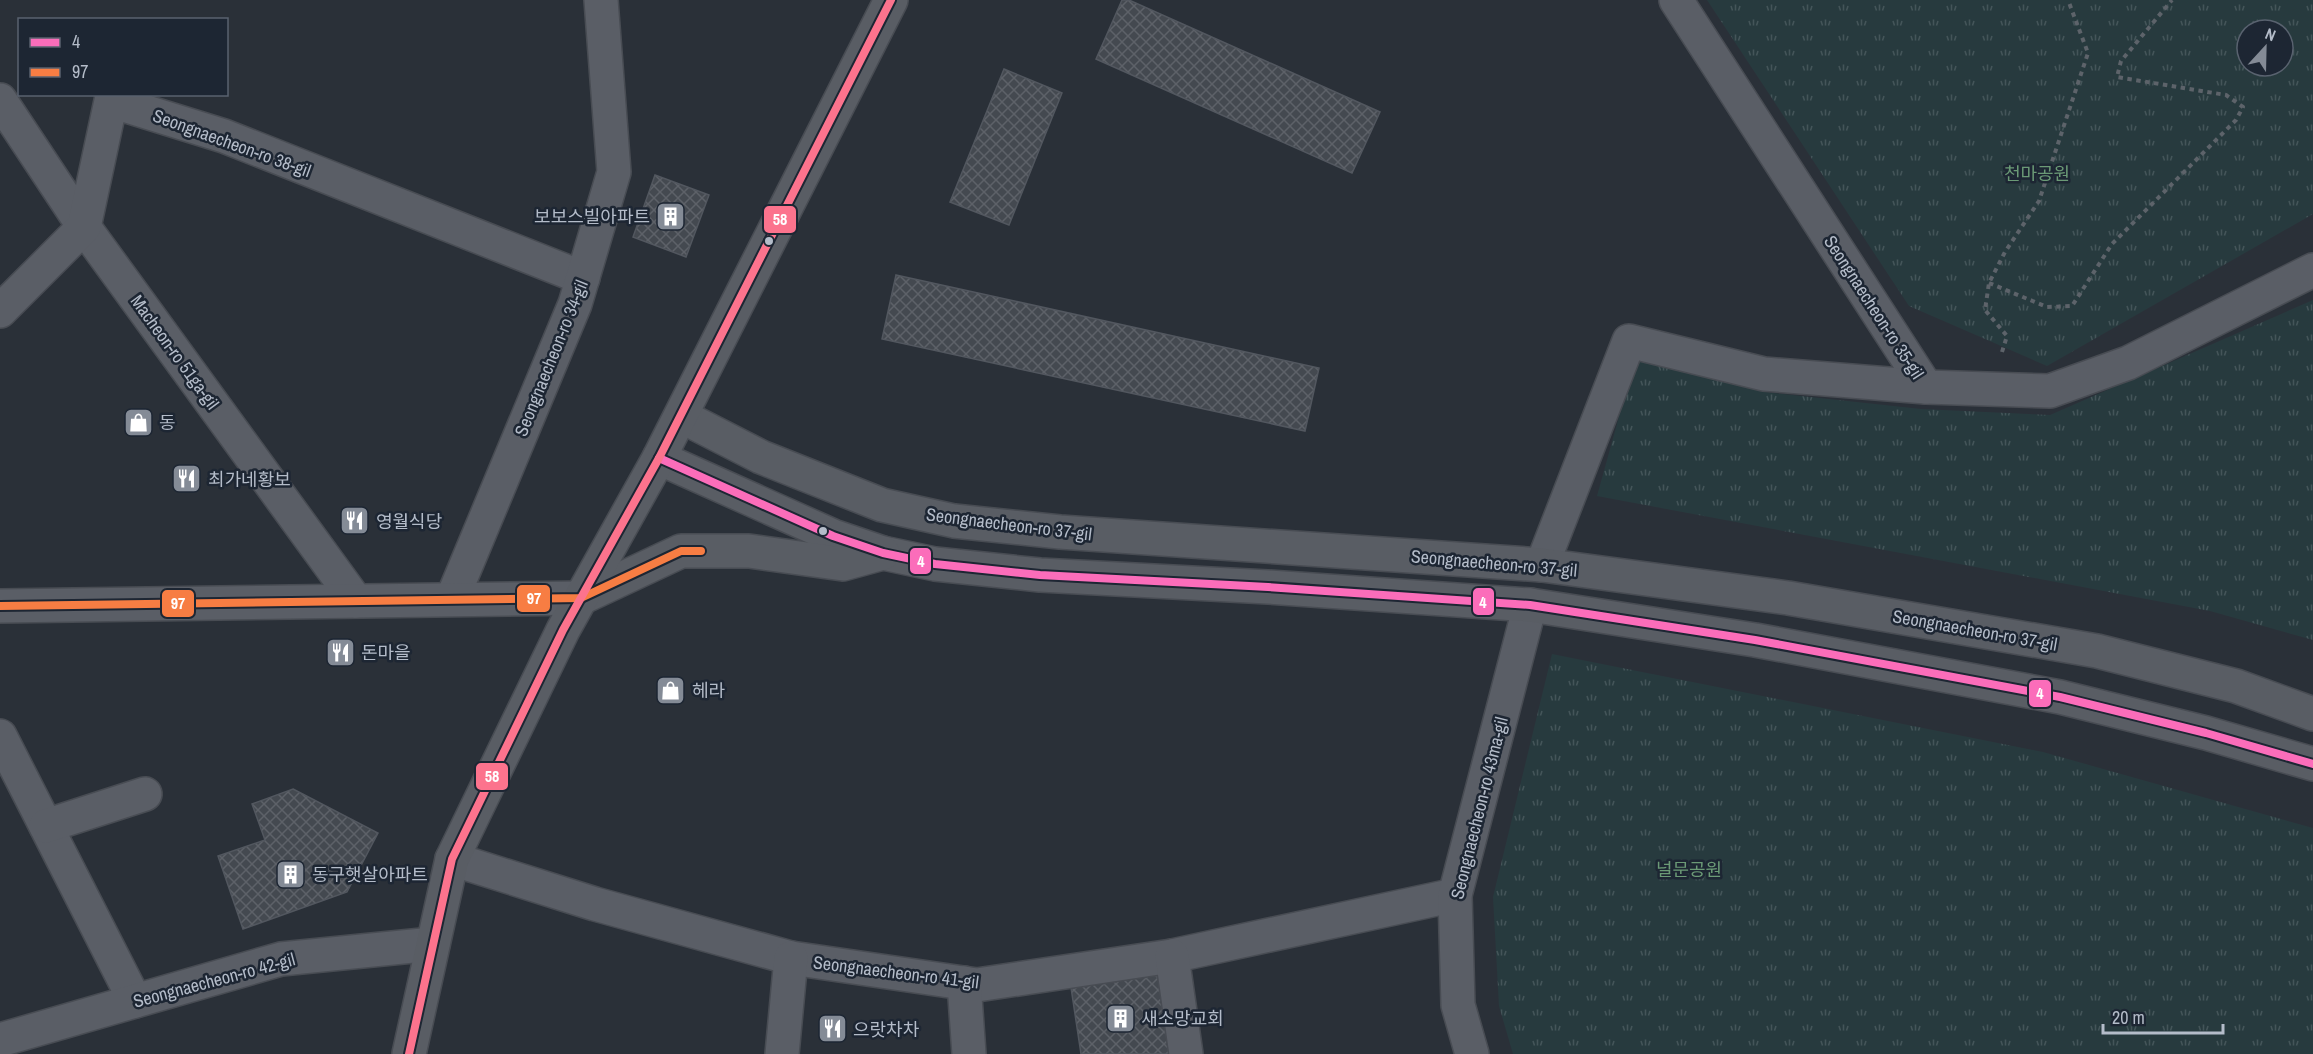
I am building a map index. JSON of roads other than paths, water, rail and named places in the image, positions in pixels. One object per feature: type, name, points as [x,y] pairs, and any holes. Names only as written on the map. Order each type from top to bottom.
[{"type":"main road","points":[[409,1054],[452,859],[581,598],[681,416],[891,0]]},
{"type":"main road","name":"Seongnaecheon-ro 37-gil","points":[[681,416],[761,457],[882,506],[954,521],[1060,532],[1542,565],[1788,598],[2097,651],[2236,686],[2313,714]]},
{"type":"main road","points":[[659,458],[833,536],[883,553],[935,564],[1040,575],[1268,587],[1530,605],[1755,640],[2060,697],[2206,733],[2313,764]]},
{"type":"main road","points":[[581,598],[681,551],[749,551],[843,564],[883,553]]},
{"type":"main road","name":"Seongnaecheon-ro 43ma-gil","points":[[1530,605],[1542,565]]},
{"type":"street","name":"Seongnaecheon-ro 34-gil","points":[[452,599],[575,304],[614,172],[601,0]]},
{"type":"street","name":"Seongnaecheon-ro 35-gil","points":[[1676,0],[1926,387],[2050,391],[2128,363],[2313,270]]},
{"type":"street","name":"Macheon-ro 51ga-gil","points":[[0,100],[84,226],[356,601]]},
{"type":"street","name":"Seongnaecheon-ro 38-gil","points":[[84,226],[111,101],[224,136],[583,278]]},
{"type":"street","points":[[0,311],[84,226]]},
{"type":"street","points":[[1542,565],[1629,341],[1764,374],[1926,387]]},
{"type":"street","points":[[0,606],[581,598]]},
{"type":"street","name":"Seongnaecheon-ro 43ma-gil","points":[[1472,1054],[1458,1005],[1455,895],[1530,605]]},
{"type":"street","points":[[0,736],[135,1001]]},
{"type":"street","points":[[46,826],[145,794]]},
{"type":"street","name":"Seongnaecheon-ro 41-gil","points":[[452,859],[596,904],[791,958],[977,985],[1172,956],[1455,895]]},
{"type":"street","name":"Seongnaecheon-ro 42-gil","points":[[6,1044],[135,1001],[281,959],[433,944]]},
{"type":"street","points":[[1172,956],[1186,1054]]},
{"type":"street","points":[[782,1054],[791,958]]},
{"type":"street","points":[[964,983],[969,1054]]},
{"type":"place","name":"보보스빌아파트","points":[[671,216]]},
{"type":"place","name":"동","points":[[138,422]]},
{"type":"place","name":"최가네황보","points":[[187,479]]},
{"type":"place","name":"영월식당","points":[[355,521]]},
{"type":"place","name":"돈마을","points":[[340,652]]},
{"type":"place","name":"헤라","points":[[671,690]]},
{"type":"place","name":"동구햇살아파트","points":[[291,874]]},
{"type":"place","name":"새소망교회","points":[[1120,1018]]},
{"type":"place","name":"으랏차차","points":[[832,1029]]},
{"type":"park label","name":"천마공원","points":[[2037,173]]},
{"type":"park label","name":"널문공원","points":[[1689,869]]}]
